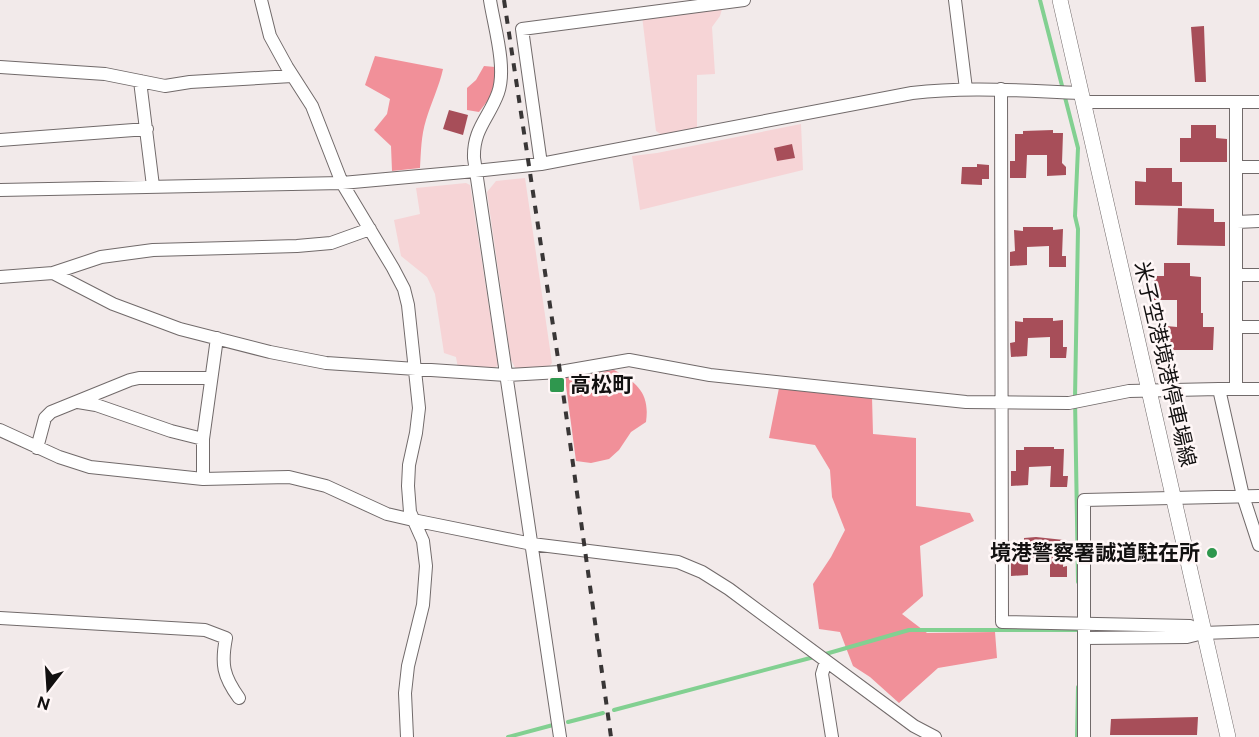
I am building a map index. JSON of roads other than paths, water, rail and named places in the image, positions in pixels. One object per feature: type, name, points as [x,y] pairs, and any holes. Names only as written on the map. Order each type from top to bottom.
[{"type":"main road","name":"米子空港境港停車場線","points":[[1060,0],[1228,737]]},
{"type":"street","points":[[261,0],[270,36],[312,106],[342,183],[404,290],[408,305],[419,408],[409,465],[408,486],[410,512],[423,541],[426,566],[423,605],[408,666],[405,693],[407,737]]},
{"type":"street","points":[[490,0],[502,73],[498,93],[480,127],[474,144],[475,171],[560,737]]},
{"type":"street","points":[[541,164],[522,29],[660,5],[744,0]]},
{"type":"street","points":[[955,0],[966,89]]},
{"type":"street","points":[[0,67],[105,74],[165,86],[229,79],[292,76]]},
{"type":"street","points":[[140,81],[153,186]]},
{"type":"street","points":[[0,190],[342,183],[475,171],[541,164],[912,93],[966,89],[1001,89],[1082,97],[1259,102]]},
{"type":"street","points":[[1001,89],[1002,622],[1190,626],[1203,633]]},
{"type":"street","points":[[1236,102],[1238,327],[1236,389]]},
{"type":"street","points":[[0,140],[147,129]]},
{"type":"street","points":[[1236,167],[1259,167]]},
{"type":"street","points":[[1237,222],[1259,221]]},
{"type":"street","points":[[0,278],[53,273],[111,255],[153,250],[332,243],[370,229]]},
{"type":"street","points":[[53,273],[113,303],[180,329],[270,352],[326,363],[506,375],[560,372],[629,360],[710,375],[966,402],[1069,403],[1129,391],[1259,389]]},
{"type":"street","points":[[1237,275],[1259,275]]},
{"type":"street","points":[[1238,327],[1259,327]]},
{"type":"street","points":[[203,479],[203,439],[217,338]]},
{"type":"street","points":[[37,448],[45,418],[51,412],[77,401],[139,378],[211,378]]},
{"type":"street","points":[[1219,389],[1244,496],[1259,545]]},
{"type":"street","points":[[77,401],[203,439]]},
{"type":"street","points":[[0,430],[58,458],[90,467],[203,479],[290,477],[326,486],[387,514],[413,520],[532,544],[678,562],[702,572],[729,589],[914,726],[935,737]]},
{"type":"street","points":[[1084,737],[1084,500],[1259,496]]},
{"type":"street","points":[[0,618],[205,630],[226,638],[222,660],[228,682],[239,698]]},
{"type":"street","points":[[1085,638],[1187,637],[1203,633],[1259,632]]},
{"type":"street","points":[[826,661],[822,674],[832,737]]},
{"type":"waterway","points":[[1040,0],[1078,148],[1075,216],[1078,229],[1075,398],[1078,582]]},
{"type":"waterway","points":[[822,655],[909,630],[1079,630]]},
{"type":"waterway","points":[[1101,631],[1145,631]]},
{"type":"waterway","points":[[614,710],[814,657]]},
{"type":"waterway","points":[[1077,737],[1078,687]]},
{"type":"waterway","points":[[568,722],[603,713]]},
{"type":"waterway","points":[[508,737],[553,725]]},
{"type":"railway","points":[[504,0],[562,385],[611,737]]},
{"type":"place","name":"高松町","points":[[557,385]]},
{"type":"place","name":"境港警察署誠道駐在所","points":[[1212,553]]}]
